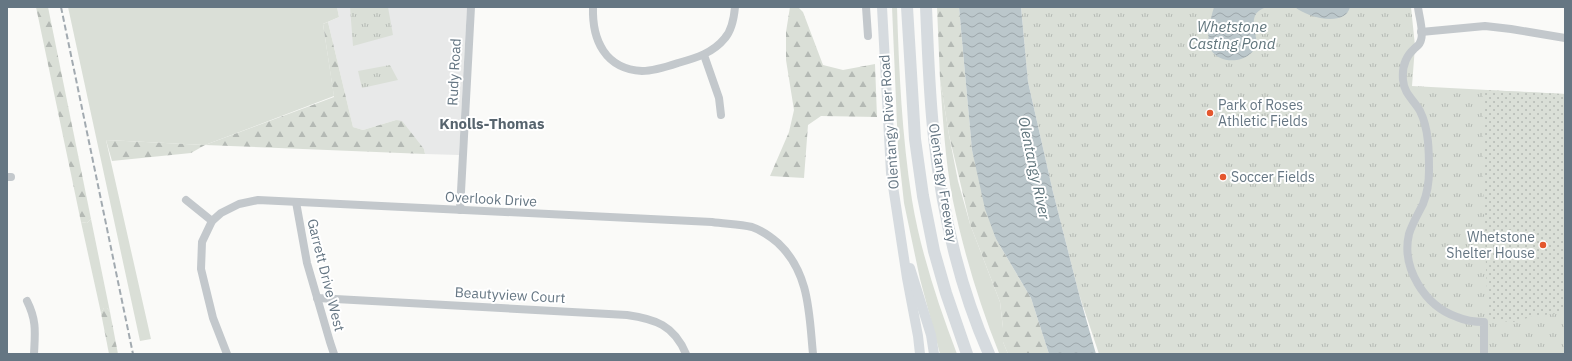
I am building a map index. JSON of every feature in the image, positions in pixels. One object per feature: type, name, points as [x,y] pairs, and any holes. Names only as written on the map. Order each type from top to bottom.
[{"type":"highway","name":"Olentangy Freeway","points":[[906,7],[915,139],[923,196],[934,251],[946,292],[968,354]]},
{"type":"highway","name":"Olentangy Freeway","points":[[926,7],[934,137],[942,193],[953,247],[964,287],[988,354]]},
{"type":"main road","name":"Olentangy River Road","points":[[882,7],[890,166],[920,354]]},
{"type":"main road","name":"Olentangy River Road","points":[[901,237],[923,308],[934,354]]},
{"type":"street","name":"Rudy Road","points":[[460,210],[471,7]]},
{"type":"street","points":[[593,7],[595,34],[603,51],[614,62],[629,69],[643,71],[654,70],[704,55],[715,48],[728,35],[733,21],[735,7]]},
{"type":"street","name":"Olentangy River Road","points":[[866,7],[868,36]]},
{"type":"street","points":[[1418,7],[1422,32],[1421,42],[1408,56],[1403,72],[1404,88],[1420,111],[1424,121],[1428,146],[1429,172],[1425,198],[1409,235],[1409,260],[1418,284],[1433,303],[1456,317],[1469,321],[1484,322],[1484,354]]},
{"type":"street","points":[[1422,32],[1485,26],[1511,28],[1565,38]]},
{"type":"street","points":[[704,55],[719,98],[721,115]]},
{"type":"street","points":[[186,200],[212,221],[202,242],[201,269],[212,318],[227,354]]},
{"type":"street","name":"Overlook Drive","points":[[212,221],[221,213],[238,204],[258,200],[718,223],[752,228],[771,237],[785,250],[798,268],[805,286],[813,354]]},
{"type":"street","name":"Garrett Drive West","points":[[296,202],[307,263],[334,354]]},
{"type":"street","name":"Beautyview Court","points":[[317,298],[619,314],[644,317],[669,329],[679,341],[686,354]]},
{"type":"street","points":[[27,301],[34,314],[34,354]]},
{"type":"shaded area","points":[[337,7],[467,7],[459,155],[425,154],[424,149],[396,120],[363,130],[353,127],[328,22],[339,17]]},
{"type":"green space","points":[[36,7],[48,7],[91,219],[87,223],[81,222]]},
{"type":"green space","points":[[68,7],[337,7],[339,17],[323,24],[334,96],[205,145],[106,140],[151,339],[140,341]]},
{"type":"green space","points":[[350,7],[388,7],[393,35],[353,46]]},
{"type":"green space","points":[[790,7],[798,7],[803,12],[823,65],[843,70],[875,64],[877,117],[821,116],[808,125],[804,178],[770,176],[789,132],[794,110],[786,60],[786,32]]},
{"type":"green space","points":[[892,7],[897,7],[902,104],[912,200],[920,239],[931,278],[957,354],[940,354],[920,279],[904,203],[898,148]]},
{"type":"green space","points":[[937,7],[959,7],[972,150],[996,239],[1031,298],[1049,354],[1008,354],[1003,342],[1000,302],[970,224],[949,135],[940,79]]},
{"type":"green space","points":[[1021,7],[1411,7],[1415,46],[1412,86],[1565,94],[1565,354],[1099,354],[1079,294],[1053,192],[1028,82]]},
{"type":"green space","points":[[328,22],[353,127],[363,130],[396,120],[402,121],[424,149],[425,154],[205,145],[334,97],[323,24]]},
{"type":"green space","points":[[390,65],[398,80],[362,88],[358,71]]},
{"type":"green space","points":[[940,79],[958,181],[970,224],[1000,302],[1003,342],[1008,354],[999,353],[979,297],[962,240],[948,170]]},
{"type":"green space","points":[[1483,90],[1565,94],[1565,312],[1531,317],[1513,322],[1488,320],[1483,184]]},
{"type":"green space","points":[[106,140],[205,145],[191,153],[112,161]]},
{"type":"green space","points":[[91,219],[110,312],[107,308],[104,308],[101,313],[81,222],[87,223]]},
{"type":"green space","points":[[104,308],[107,308],[110,312],[118,354],[109,354],[101,313]]},
{"type":"water","name":"Olentangy River","points":[[959,7],[1021,7],[1028,82],[1053,192],[1096,354],[1049,354],[1031,298],[996,239],[985,209],[972,150]]},
{"type":"water","name":"Whetstone Casting Pond","points":[[1214,7],[1267,7],[1256,13],[1254,18],[1254,28],[1257,44],[1254,50],[1246,57],[1235,60],[1224,59],[1219,57],[1211,50],[1209,45],[1209,34],[1210,22]]},
{"type":"water","name":"Whetstone Casting Pond","points":[[1295,7],[1350,7],[1347,13],[1341,17],[1325,19],[1300,11]]},
{"type":"railway","points":[[61,7],[133,354]]},
{"type":"place","name":"Park of Roses Athletic Fields","points":[[1210,113]]},
{"type":"place","name":"Soccer Fields","points":[[1223,177]]},
{"type":"place","name":"Whetstone Shelter House","points":[[1543,245]]},
{"type":"district","name":"Knolls-Thomas","points":[[492,124]]}]
